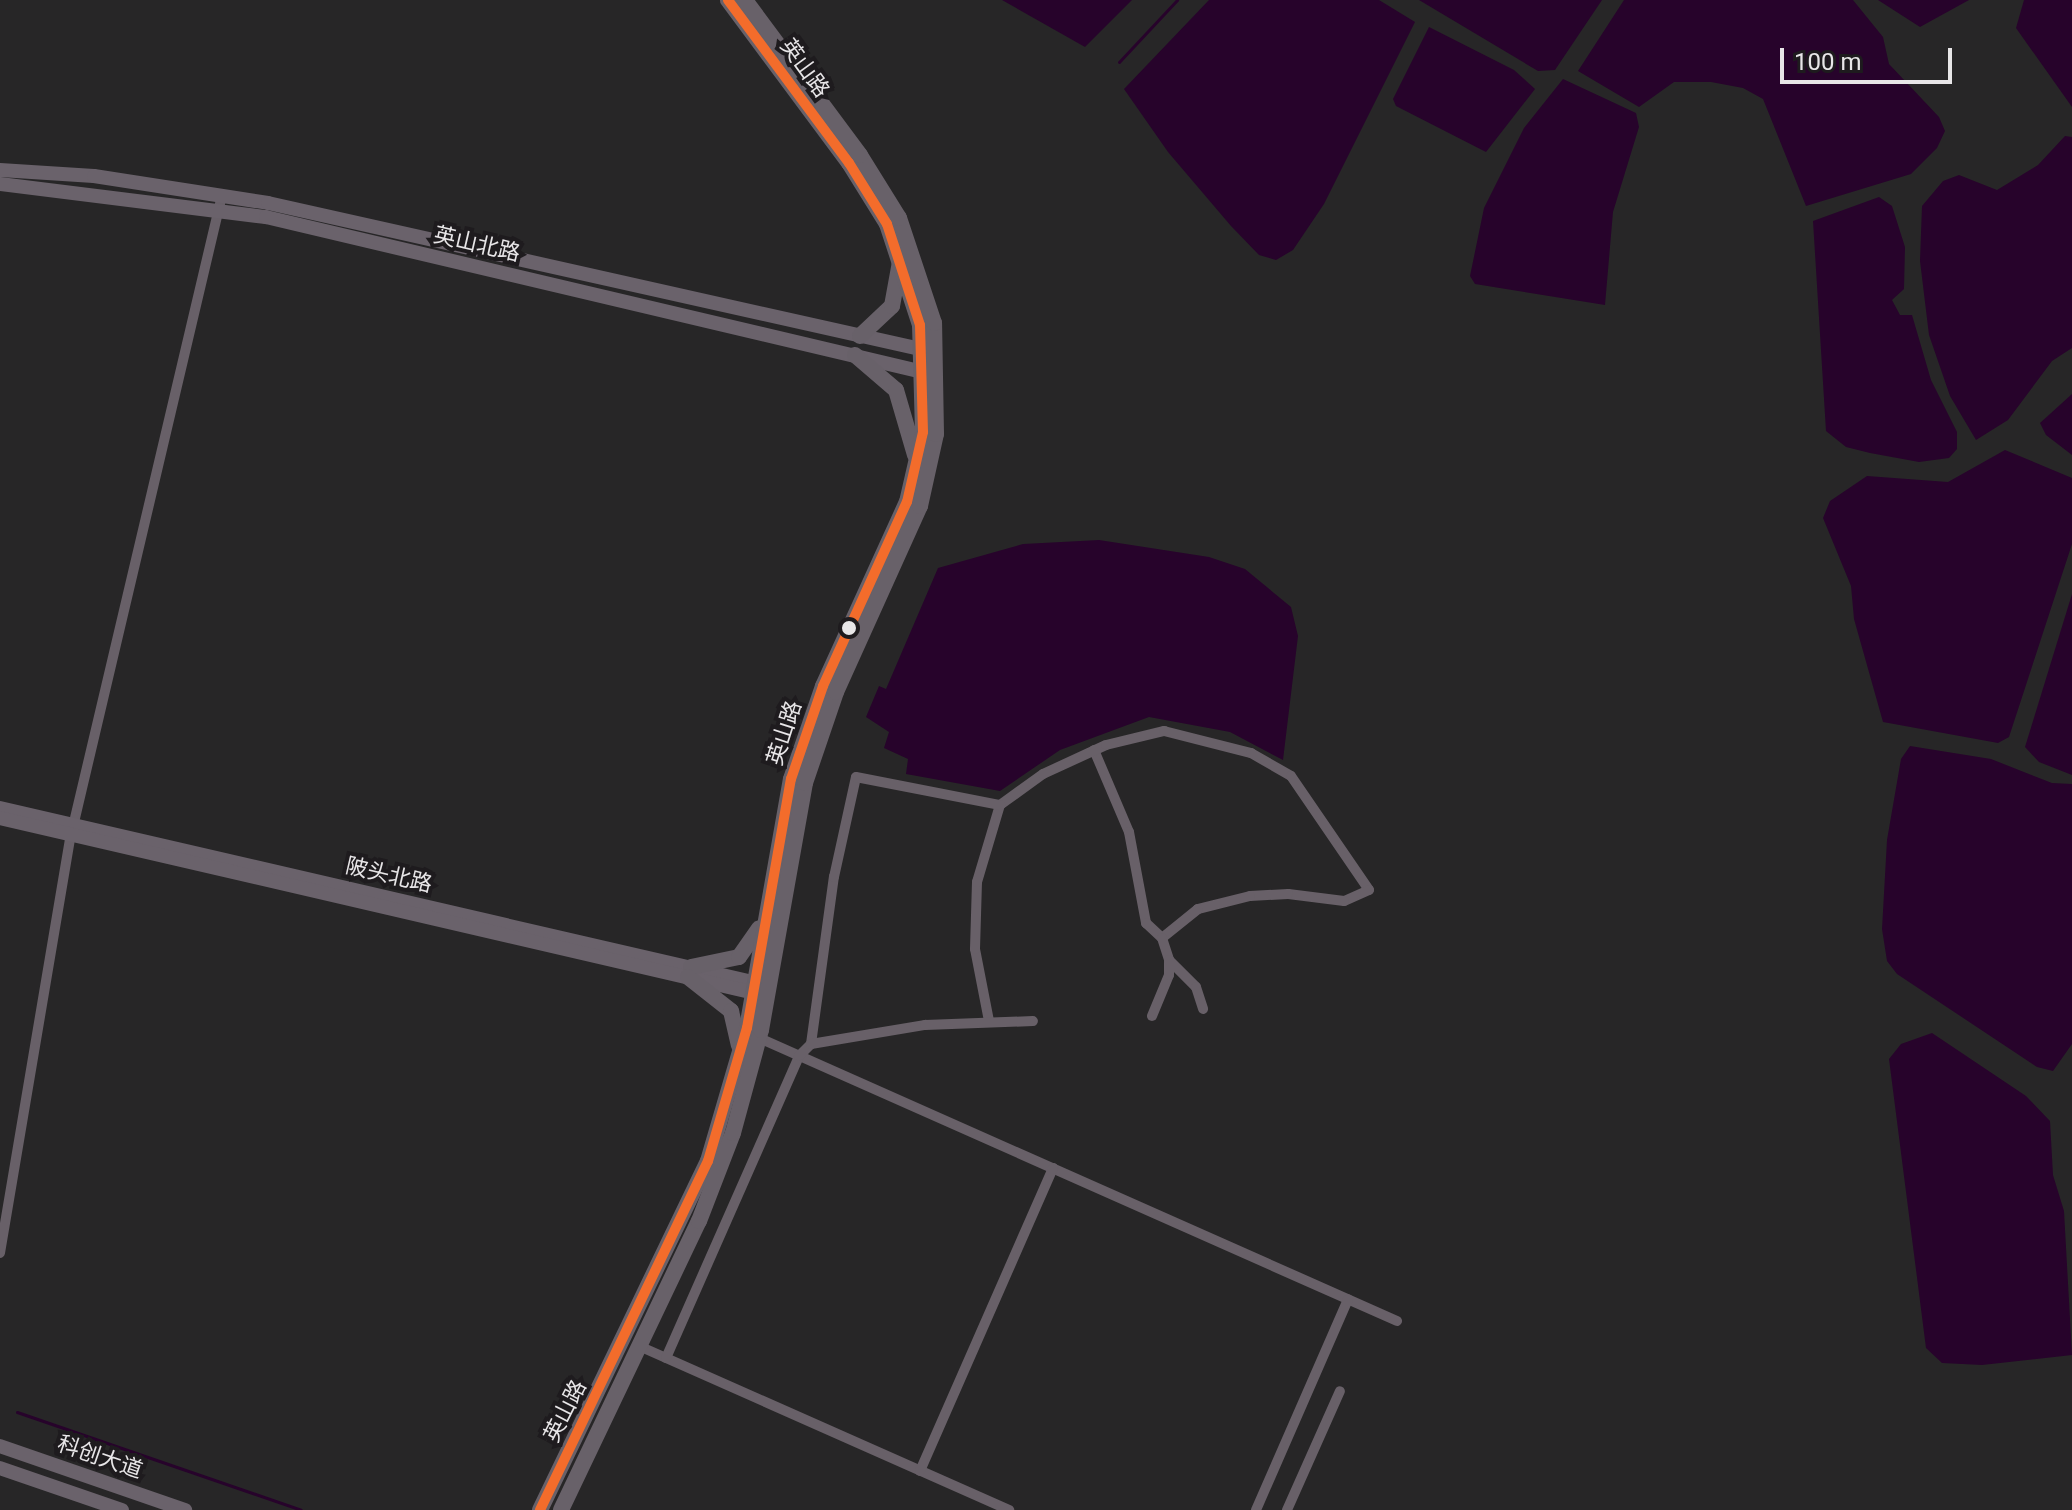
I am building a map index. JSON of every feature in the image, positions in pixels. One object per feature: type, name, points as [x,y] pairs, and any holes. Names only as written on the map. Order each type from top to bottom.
[{"type":"main road","name":"英山路","points":[[728,0],[869,193],[901,257],[930,352]]},
{"type":"main road","name":"英山路","points":[[540,1510],[686,1215],[761,989],[805,783],[836,692],[920,506],[936,434],[926,287],[899,218],[860,155],[745,0]]},
{"type":"main road","name":"英山北路","points":[[0,170],[94,176],[930,352]]},
{"type":"main road","name":"英山北路","points":[[0,184],[221,203],[932,374]]},
{"type":"main road","points":[[860,336],[892,306],[901,257]]},
{"type":"main road","points":[[855,355],[896,390],[917,467]]},
{"type":"main road","name":"英山路","points":[[561,1510],[721,1166],[759,1038],[767,908],[783,814],[807,730],[895,535],[917,467],[932,374]]},
{"type":"main road","name":"陂头北路","points":[[0,808],[72,830]]},
{"type":"main road","name":"陂头北路","points":[[0,818],[72,830],[761,989]]},
{"type":"main road","points":[[689,972],[739,957],[754,938],[767,908]]},
{"type":"main road","points":[[689,972],[731,1011],[739,1036],[739,1062]]},
{"type":"main road","name":"科创大道","points":[[0,1446],[185,1510]]},
{"type":"main road","name":"科创大道","points":[[0,1468],[122,1510]]},
{"type":"street","points":[[0,1253],[72,830],[221,203]]},
{"type":"street","points":[[989,1021],[975,949],[977,882],[1000,805],[1043,774],[1094,750],[1164,731],[1251,753],[1291,776],[1369,890],[1344,901],[1288,894],[1250,896],[1198,909],[1162,938]]},
{"type":"street","points":[[1094,750],[1129,832],[1146,923],[1162,938],[1169,960],[1169,975],[1152,1016]]},
{"type":"street","points":[[666,1358],[799,1056],[811,1044],[834,877],[856,777],[1000,805]]},
{"type":"street","points":[[1169,960],[1196,987],[1203,1009]]},
{"type":"street","points":[[811,1044],[989,1021],[1033,1021]]},
{"type":"street","points":[[759,1038],[1397,1321]]},
{"type":"street","points":[[920,1471],[1053,1168]]},
{"type":"street","points":[[1256,1510],[1348,1299]]},
{"type":"street","points":[[639,1346],[1009,1510]]},
{"type":"street","points":[[1287,1510],[1340,1391]]},
{"type":"shaded area","points":[[1002,0],[1132,0],[1085,47]]},
{"type":"shaded area","points":[[1209,0],[1379,0],[1415,22],[1324,204],[1293,250],[1276,260],[1259,255],[1231,226],[1168,152],[1124,89]]},
{"type":"shaded area","points":[[1419,0],[1602,0],[1555,70],[1538,71]]},
{"type":"shaded area","points":[[1624,0],[1853,0],[1883,37],[1889,64],[1939,117],[1945,131],[1937,148],[1911,174],[1806,206],[1763,99],[1743,88],[1711,82],[1674,82],[1639,107],[1578,71]]},
{"type":"shaded area","points":[[1878,0],[1969,0],[1920,27]]},
{"type":"shaded area","points":[[2024,0],[2072,0],[2072,107],[2016,28]]},
{"type":"shaded area","points":[[1429,27],[1514,70],[1535,89],[1486,152],[1396,106],[1393,99]]},
{"type":"shaded area","points":[[1563,79],[1636,113],[1639,127],[1613,212],[1605,305],[1475,284],[1470,276],[1484,208],[1524,128]]},
{"type":"shaded area","points":[[2065,136],[2072,137],[2072,348],[2052,361],[2008,420],[1976,440],[1950,396],[1929,335],[1920,261],[1922,206],[1943,181],[1959,175],[1997,190],[2038,165]]},
{"type":"shaded area","points":[[1879,197],[1892,206],[1905,247],[1904,289],[1892,300],[1900,315],[1912,315],[1931,380],[1957,432],[1957,449],[1949,458],[1919,462],[1870,453],[1846,447],[1826,431],[1813,221]]},
{"type":"shaded area","points":[[2072,394],[2072,455],[2046,435],[2040,423]]},
{"type":"shaded area","points":[[2005,450],[2072,478],[2072,544],[2009,737],[1998,743],[1883,722],[1854,619],[1851,586],[1823,518],[1830,501],[1867,476],[1948,482]]},
{"type":"shaded area","points":[[1099,540],[1209,557],[1245,569],[1291,607],[1298,636],[1283,760],[1230,732],[1149,717],[1060,750],[1000,791],[906,774],[908,759],[884,748],[889,732],[866,717],[879,686],[886,689],[938,568],[1023,544]]},
{"type":"shaded area","points":[[2072,594],[2072,775],[2039,762],[2025,747]]},
{"type":"shaded area","points":[[1910,746],[1991,759],[2052,783],[2072,784],[2072,1044],[2053,1071],[2037,1067],[1897,974],[1887,961],[1882,929],[1887,840],[1901,759]]},
{"type":"shaded area","points":[[1932,1033],[2026,1096],[2050,1121],[2053,1175],[2064,1211],[2072,1355],[1982,1365],[1942,1363],[1926,1348],[1889,1059],[1901,1044]]},
{"type":"waterway","points":[[1119,62],[1177,0]]},
{"type":"waterway","points":[[17,1412],[301,1510]]},
{"type":"transit line","points":[[540,1510],[708,1161],[747,1028],[791,779],[823,686],[907,502],[923,432],[920,325],[887,224],[849,163],[728,0]]}]
